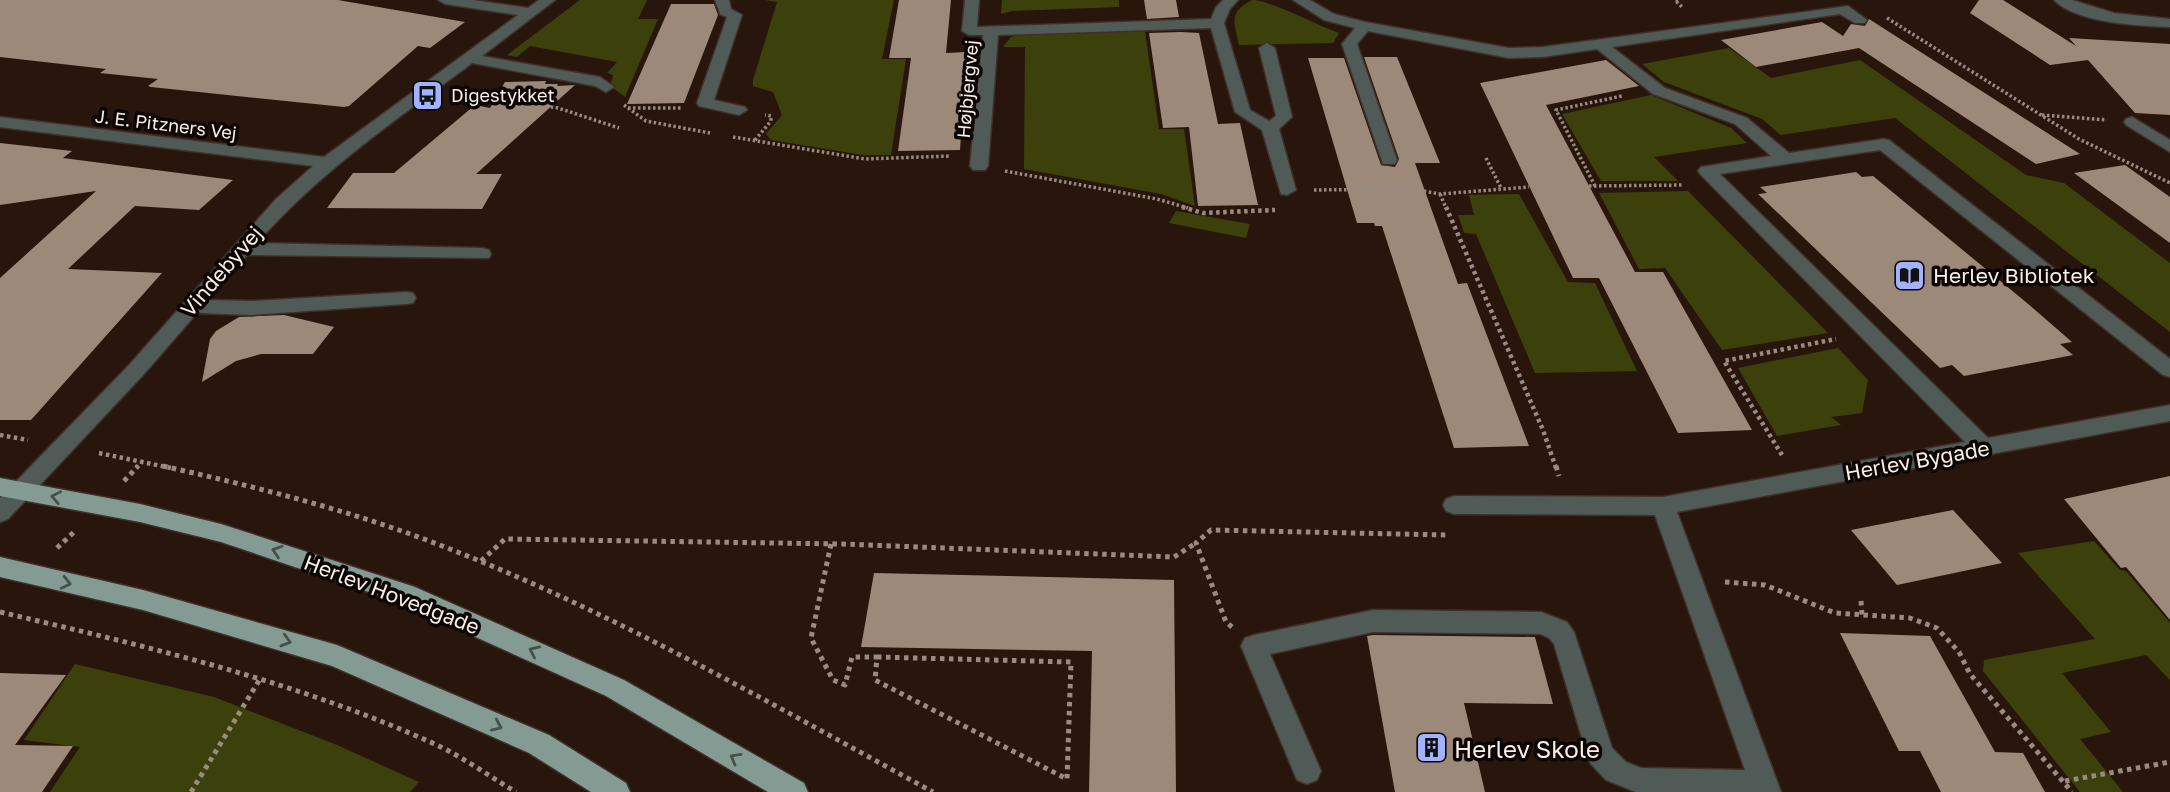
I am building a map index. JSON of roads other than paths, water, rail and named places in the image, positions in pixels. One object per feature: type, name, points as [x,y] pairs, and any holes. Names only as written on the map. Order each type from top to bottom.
[{"type":"main road","name":"Herlev Hovedgade","points":[[10,488],[100,505],[221,533],[419,600],[615,688],[794,792]]},
{"type":"main road","points":[[0,568],[144,600],[337,656],[539,744],[616,792]]},
{"type":"street","points":[[445,0],[530,13]]},
{"type":"street","name":"Vindebyvej","points":[[0,513],[10,488],[64,446],[137,369],[282,203],[327,163],[548,0]]},
{"type":"street","points":[[722,0],[725,11],[735,15],[705,103],[739,110]]},
{"type":"street","points":[[972,0],[969,31],[991,31]]},
{"type":"street","points":[[1231,0],[1223,7],[1217,23],[1243,111],[1270,128],[1287,190]]},
{"type":"street","points":[[1300,0],[1329,17],[1364,26],[1509,53],[1601,45],[1843,9],[1860,20]]},
{"type":"street","points":[[2061,0],[2101,15],[2132,21],[2170,23]]},
{"type":"street","name":"Højbjergvej","points":[[979,166],[991,31],[1217,23]]},
{"type":"street","points":[[1364,26],[1349,44],[1389,160]]},
{"type":"street","points":[[1601,45],[1656,89],[1741,121],[1785,159]]},
{"type":"street","points":[[1267,48],[1284,117],[1270,128]]},
{"type":"street","points":[[468,58],[600,82],[606,87]]},
{"type":"street","name":"J. E. Pitzners Vej","points":[[0,122],[327,163]]},
{"type":"street","points":[[2132,122],[2170,147]]},
{"type":"street","points":[[1984,448],[1871,332],[1707,172],[1883,144],[2170,370]]},
{"type":"street","points":[[240,248],[482,254]]},
{"type":"street","points":[[191,306],[252,309],[406,298]]},
{"type":"street","name":"Herlev Bygade","points":[[1454,505],[1663,506],[2170,413]]},
{"type":"street","points":[[1307,771],[1254,646],[1374,621],[1541,623],[1558,629],[1565,640],[1601,755],[1616,771],[1641,781],[1766,788],[1663,506]]},
{"type":"place","name":"Digestykket","points":[[428,95]]},
{"type":"place","name":"Herlev Bibliotek","points":[[1910,275]]},
{"type":"place","name":"Herlev Skole","points":[[1431,748]]}]
